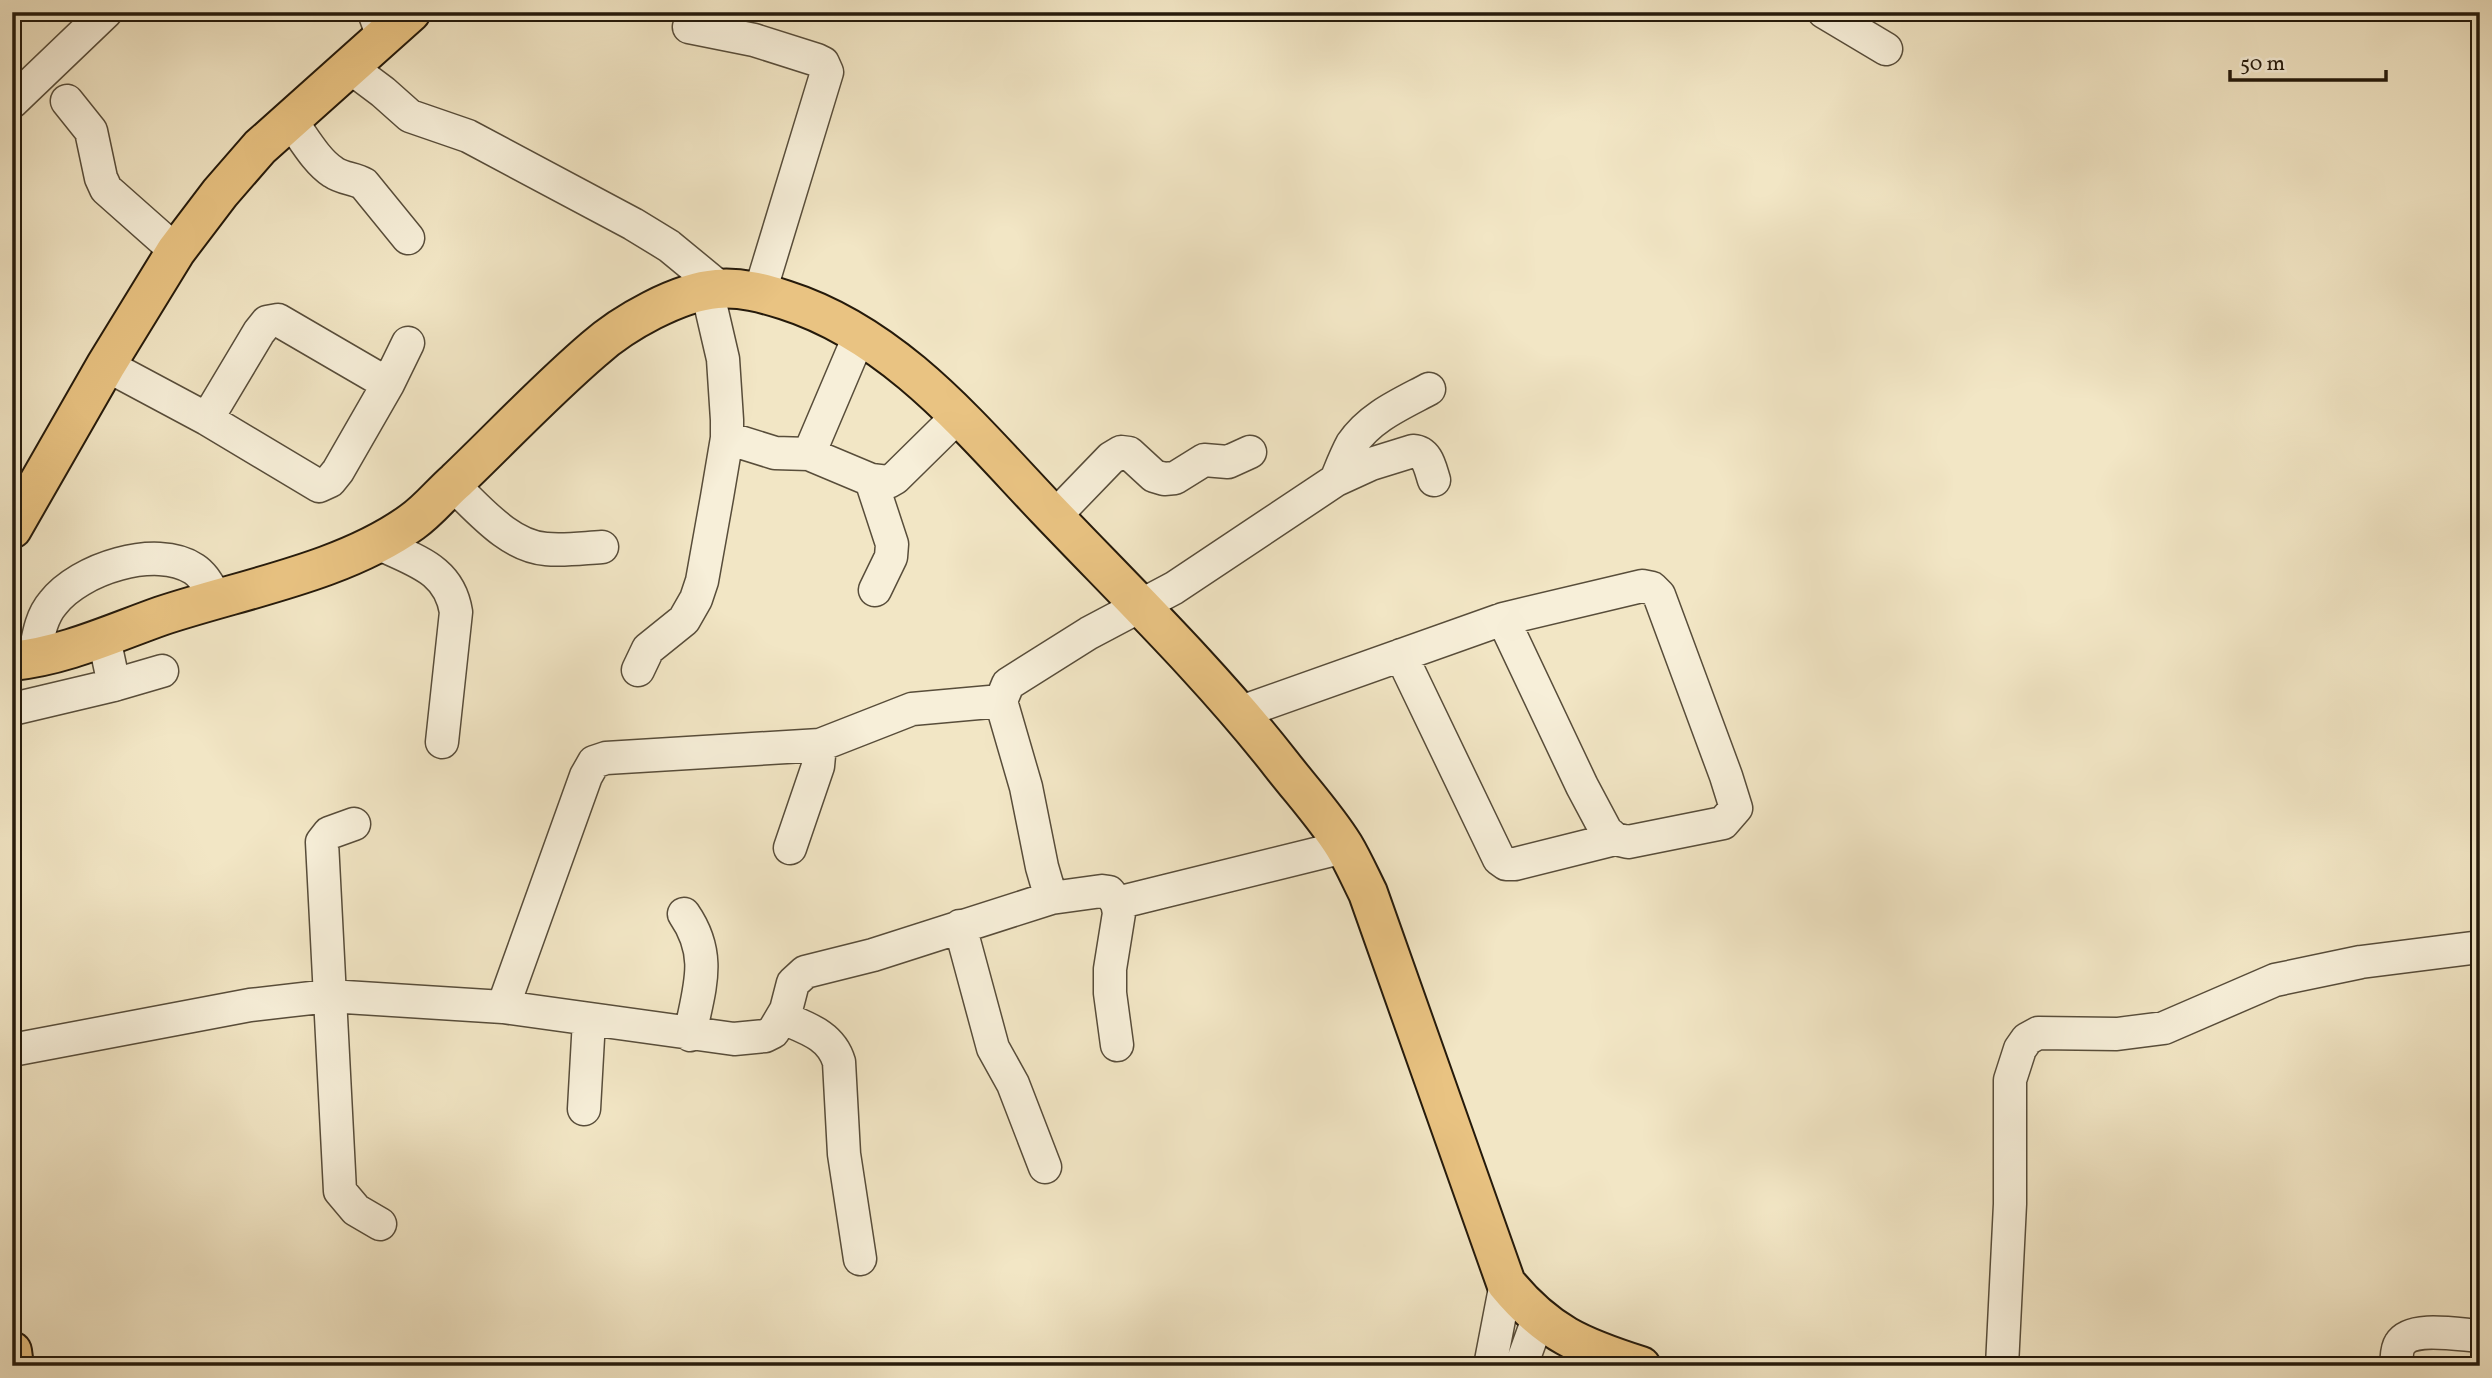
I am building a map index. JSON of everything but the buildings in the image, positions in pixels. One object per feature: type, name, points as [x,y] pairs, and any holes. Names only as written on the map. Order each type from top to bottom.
[{"type":"main road","points":[[12,529],[106,365],[176,251],[260,147],[351,68],[389,20]]},
{"type":"main road","points":[[20,672],[104,638],[327,565],[379,542],[416,520],[599,344],[660,306],[714,289],[760,292],[799,304],[848,327],[894,357],[958,416],[1241,712],[1344,847],[1373,906],[1506,1283],[1538,1319],[1577,1342],[1641,1366]]},
{"type":"main road","points":[[12,1351],[14,1366]]},
{"type":"street","points":[[12,102],[106,12]]},
{"type":"street","points":[[1824,12],[1886,49]]},
{"type":"street","points":[[689,27],[779,47],[823,63],[827,72],[760,292]]},
{"type":"street","points":[[351,68],[411,116],[468,136],[633,224],[669,246],[714,289],[723,359],[727,438],[702,582],[684,620],[675,629],[657,639],[648,649],[638,670]]},
{"type":"street","points":[[67,101],[91,131],[106,189],[176,251]]},
{"type":"street","points":[[291,121],[328,168],[343,177],[364,184],[408,238]]},
{"type":"street","points":[[207,419],[258,332],[267,323],[278,320],[388,384]]},
{"type":"street","points":[[808,454],[860,334]]},
{"type":"street","points":[[106,365],[207,419],[319,486],[330,481],[338,471],[388,384],[408,343]]},
{"type":"street","points":[[1336,480],[1352,445],[1367,425],[1429,389]]},
{"type":"street","points":[[727,438],[775,453],[808,454],[871,480],[888,482],[958,416]]},
{"type":"street","points":[[1051,898],[1041,867],[1026,787],[1001,701],[1008,684],[1058,651],[1174,588],[1336,480],[1371,464],[1413,451],[1419,452],[1427,459],[1434,480]]},
{"type":"street","points":[[1054,517],[1111,458],[1121,452],[1129,453],[1154,477],[1164,479],[1175,478],[1204,460],[1228,462],[1250,452]]},
{"type":"street","points":[[871,480],[892,544],[891,557],[875,590]]},
{"type":"street","points":[[452,484],[509,535],[530,546],[546,550],[602,547]]},
{"type":"street","points":[[379,542],[433,571],[446,583],[453,595],[456,612],[442,742]]},
{"type":"street","points":[[162,671],[114,685],[20,672],[51,604],[66,587],[115,565],[137,561],[178,561],[205,579],[217,599]]},
{"type":"street","points":[[1241,712],[1401,655],[1503,619],[1642,586],[1652,588],[1659,595],[1701,706],[1735,808],[1723,824],[1628,842],[1615,839],[1506,864],[1499,859],[1401,655]]},
{"type":"street","points":[[1503,619],[1582,786],[1606,831],[1615,839]]},
{"type":"street","points":[[104,638],[114,685]]},
{"type":"street","points":[[503,1007],[586,776],[594,762],[606,758],[820,745],[912,709],[1001,701]]},
{"type":"street","points":[[790,848],[818,766],[820,745]]},
{"type":"street","points":[[354,824],[329,833],[322,842],[340,1191],[363,1216],[380,1224]]},
{"type":"street","points":[[1117,903],[1344,847]]},
{"type":"street","points":[[12,1050],[250,1005],[329,996],[503,1007],[690,1035],[748,1039],[773,1032],[783,1017],[793,983],[805,972],[882,953],[1051,898],[1102,891],[1109,892],[1117,903],[1119,913],[1110,969],[1110,993],[1117,1045]]},
{"type":"street","points":[[684,914],[697,936],[702,955],[701,979],[690,1035]]},
{"type":"street","points":[[960,926],[993,1048],[1013,1084],[1045,1167]]},
{"type":"street","points":[[2002,1366],[2010,1204],[2010,1080],[2020,1049],[2027,1039],[2038,1033],[2117,1034],[2164,1028],[2275,980],[2361,962],[2480,947]]},
{"type":"street","points":[[783,1017],[823,1036],[836,1052],[839,1062],[844,1154],[860,1259]]},
{"type":"street","points":[[584,1109],[589,1020]]},
{"type":"street","points":[[1490,1366],[1506,1283]]},
{"type":"street","points":[[1521,1366],[1538,1319]]},
{"type":"street","points":[[2396,1366],[2398,1347],[2405,1337],[2415,1332],[2480,1336]]}]
